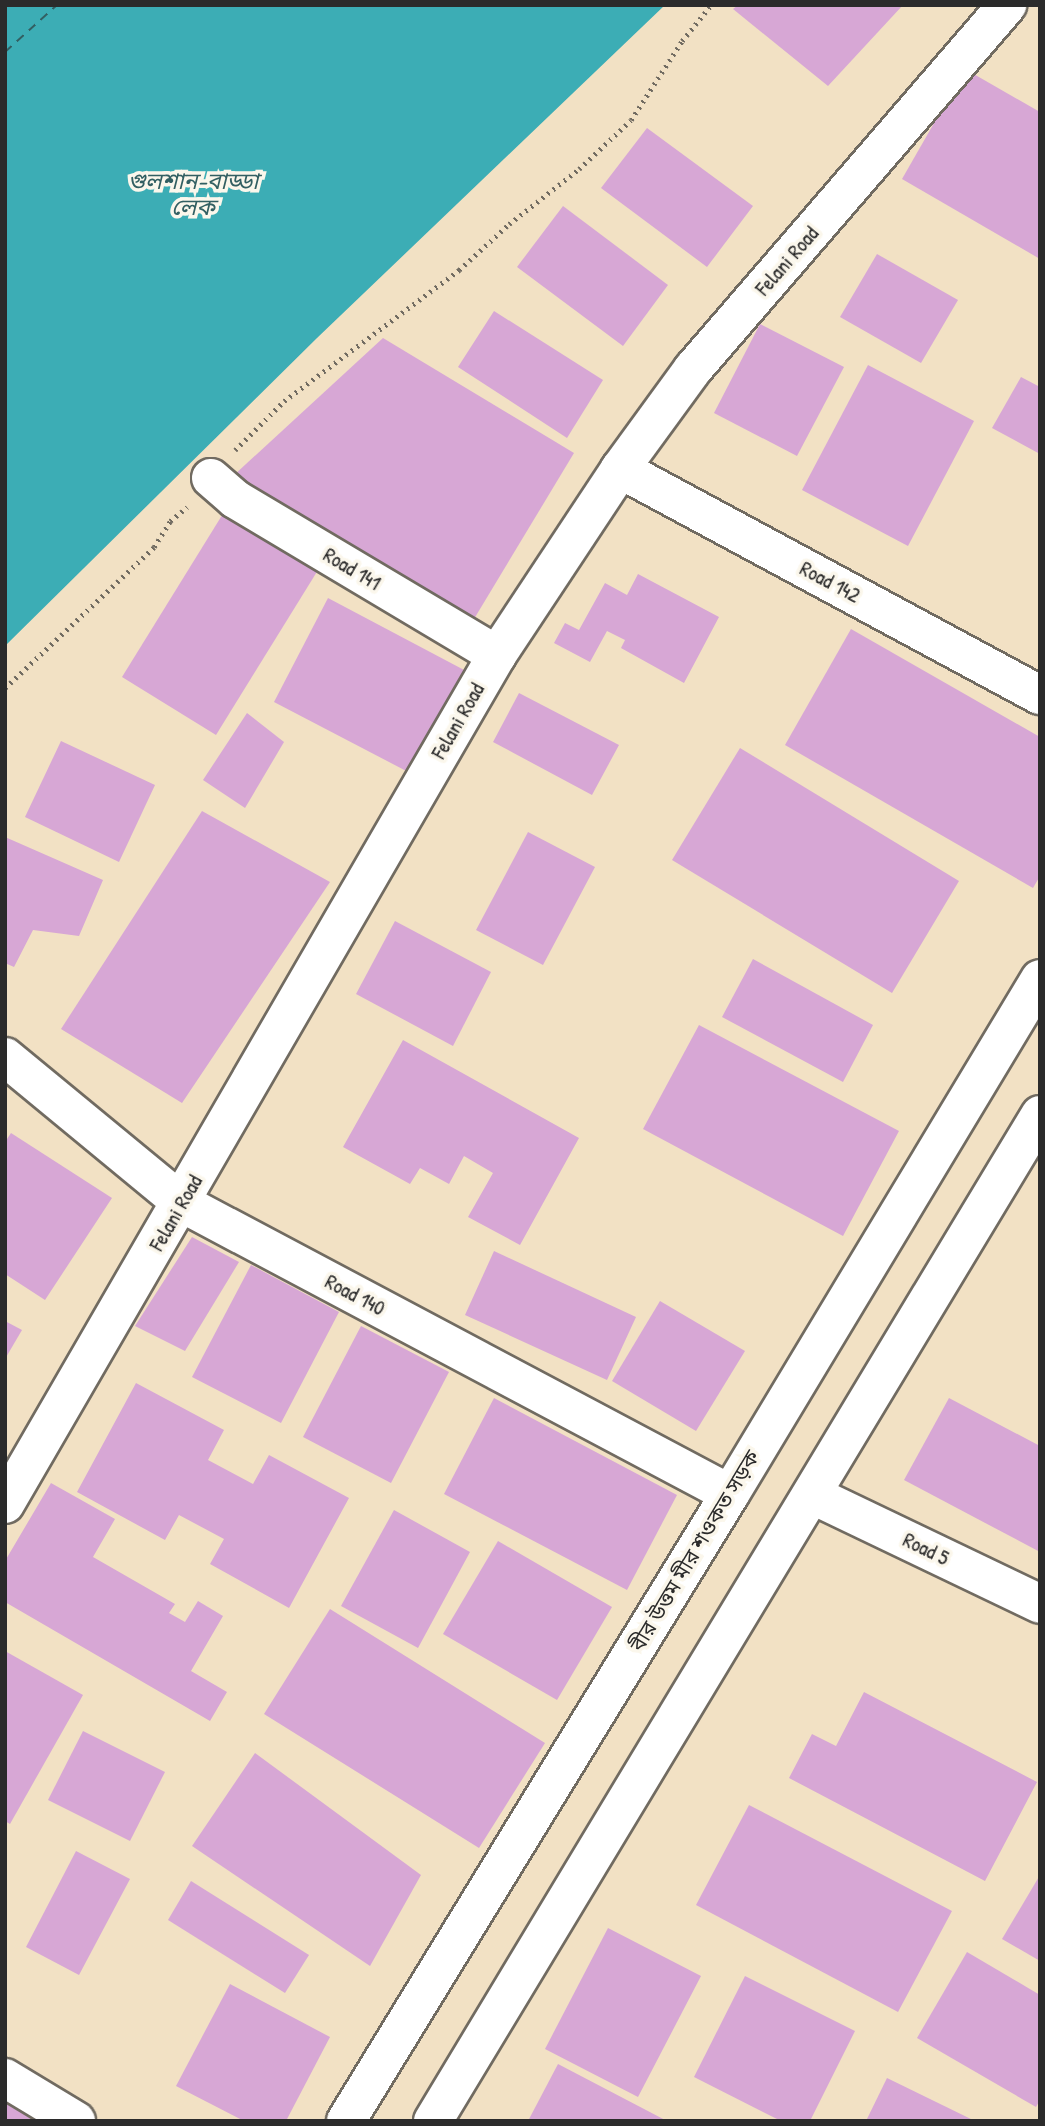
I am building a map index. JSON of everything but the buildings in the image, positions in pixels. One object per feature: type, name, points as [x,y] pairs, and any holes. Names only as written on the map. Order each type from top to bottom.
[{"type":"street","name":"Felani Road","points":[[5,1504],[182,1203],[497,655],[620,469],[693,369],[1007,5]]},
{"type":"street","name":"Road 142","points":[[620,469],[1040,695]]},
{"type":"street","name":"Road 141","points":[[211,478],[235,499],[497,655]]},
{"type":"street","name":"বীর উত্তম মীর শওকত সড়ক","points":[[346,2121],[730,1494],[1040,979]]},
{"type":"street","name":"Road 140","points":[[5,1057],[182,1203],[730,1494]]},
{"type":"street","points":[[433,2121],[1040,1115]]},
{"type":"street","name":"Road 5","points":[[813,1495],[1040,1604]]},
{"type":"street","points":[[5,2078],[76,2121]]},
{"type":"path","points":[[5,688],[154,547],[170,521],[197,499],[220,465],[285,401],[458,270],[509,224],[588,161],[631,120],[682,41],[711,5]]},
{"type":"water","name":"গুলশান-বাড্ডা লেক","points":[[5,5],[665,5],[317,338],[5,646]]},
{"type":"ferry route","points":[[5,52],[57,5]]}]
